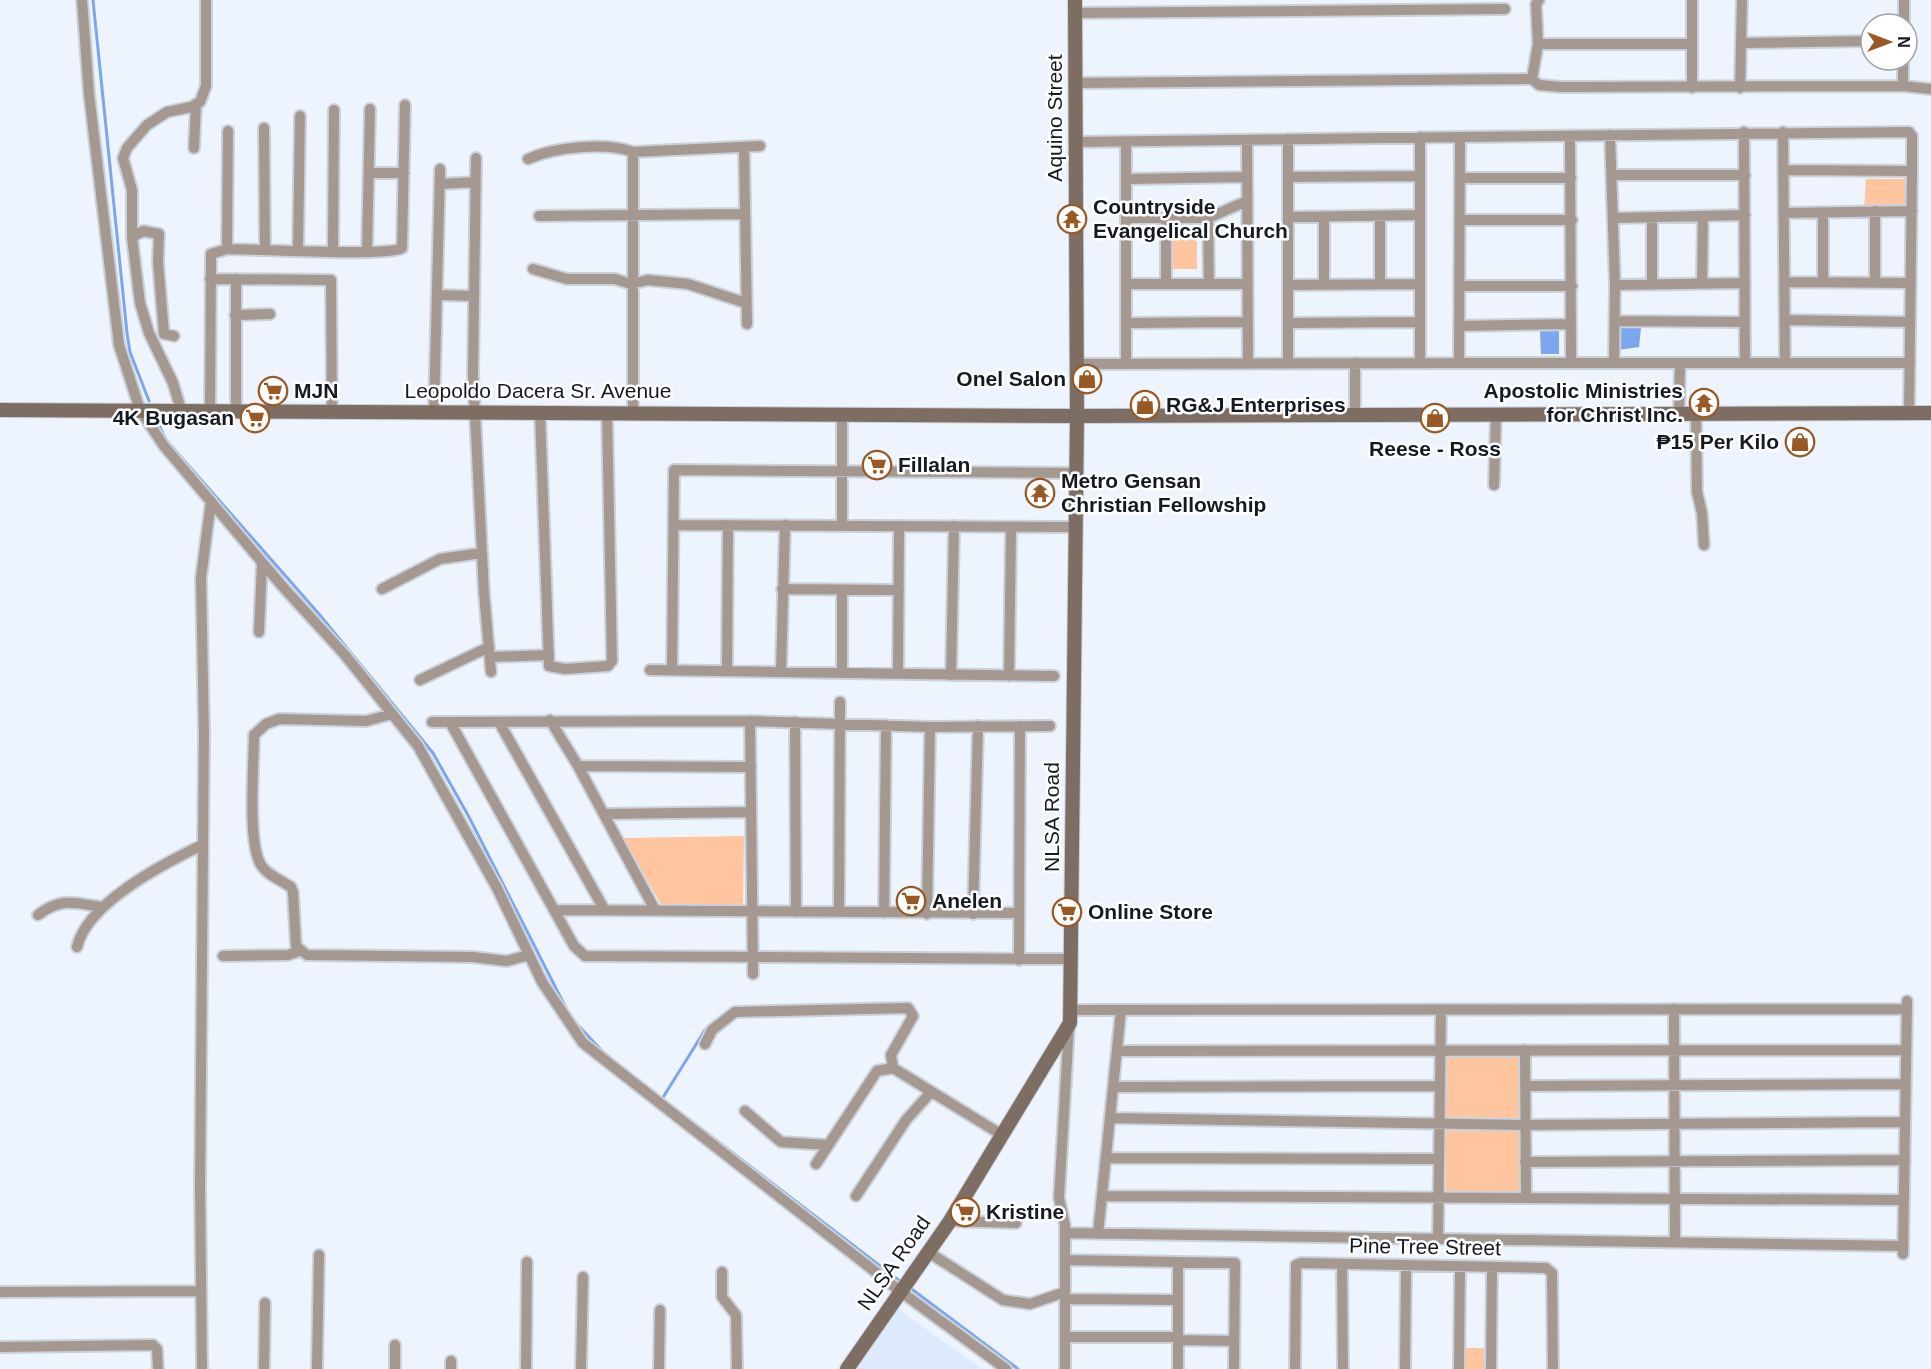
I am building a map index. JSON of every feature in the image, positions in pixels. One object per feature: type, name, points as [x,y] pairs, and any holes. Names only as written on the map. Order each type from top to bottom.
[{"type":"main road","name":"Aquino Street","points":[[1075,6],[1077,416]]},
{"type":"main road","name":"Leopoldo Dacera Sr. Avenue","points":[[0,410],[1077,416],[1931,413]]},
{"type":"main road","name":"NLSA Road","points":[[847,1369],[950,1221],[1070,1017],[1077,416]]},
{"type":"street","points":[[82,0],[89,94],[116,328],[124,365],[140,410],[164,446],[262,563],[324,630],[418,746],[497,888],[556,1005],[583,1043],[903,1287],[1006,1369]]},
{"type":"street","points":[[181,410],[173,383],[149,333],[140,303],[132,237],[132,190],[123,155],[147,125],[158,116],[196,104],[204,95],[206,86],[206,0]]},
{"type":"street","points":[[1532,80],[1538,44],[1536,4],[1539,0]]},
{"type":"street","points":[[1692,0],[1692,88]]},
{"type":"street","points":[[1740,88],[1742,0]]},
{"type":"street","points":[[1075,6],[1505,9]]},
{"type":"street","points":[[1741,43],[1859,41]]},
{"type":"street","points":[[1538,44],[1692,44]]},
{"type":"street","points":[[1903,72],[1904,86]]},
{"type":"street","points":[[1076,83],[1532,80],[1539,85],[1561,87],[1904,86],[1931,89]]},
{"type":"street","points":[[194,148],[196,104]]},
{"type":"street","points":[[210,410],[211,254],[227,249],[397,251],[404,246],[405,105]]},
{"type":"street","points":[[367,251],[370,109]]},
{"type":"street","points":[[333,251],[334,110]]},
{"type":"street","points":[[298,250],[300,116]]},
{"type":"street","points":[[264,128],[264,249]]},
{"type":"street","points":[[227,249],[228,131]]},
{"type":"street","points":[[1076,142],[1906,131],[1912,136],[1909,414]]},
{"type":"street","points":[[1744,132],[1744,362]]},
{"type":"street","points":[[1783,132],[1785,363]]},
{"type":"street","points":[[1610,135],[1615,285],[1614,363]]},
{"type":"street","points":[[1570,136],[1571,362]]},
{"type":"street","points":[[1420,137],[1420,362]]},
{"type":"street","points":[[1459,363],[1461,137]]},
{"type":"street","points":[[1288,139],[1288,363]]},
{"type":"street","points":[[1247,140],[1248,363]]},
{"type":"street","points":[[1125,363],[1126,142]]},
{"type":"street","points":[[528,159],[541,153],[565,149],[612,147],[633,152],[760,146]]},
{"type":"street","points":[[744,147],[747,324]]},
{"type":"street","points":[[633,152],[634,216],[631,284],[633,413]]},
{"type":"street","points":[[476,158],[472,374],[481,553],[491,672]]},
{"type":"street","points":[[434,412],[440,168]]},
{"type":"street","points":[[1784,170],[1912,171]]},
{"type":"street","points":[[370,173],[404,173]]},
{"type":"street","points":[[1287,177],[1419,176]]},
{"type":"street","points":[[1612,176],[1745,176]]},
{"type":"street","points":[[1127,179],[1247,177]]},
{"type":"street","points":[[1460,178],[1571,178]]},
{"type":"street","points":[[441,184],[476,182]]},
{"type":"street","points":[[1126,218],[1208,218],[1247,201]]},
{"type":"street","points":[[1784,213],[1912,211]]},
{"type":"street","points":[[1875,212],[1875,283]]},
{"type":"street","points":[[1823,213],[1823,282]]},
{"type":"street","points":[[539,216],[744,214]]},
{"type":"street","points":[[1287,217],[1420,215]]},
{"type":"street","points":[[1613,218],[1745,215]]},
{"type":"street","points":[[1380,216],[1380,284]]},
{"type":"street","points":[[1702,282],[1703,216]]},
{"type":"street","points":[[1324,217],[1324,285]]},
{"type":"street","points":[[1166,218],[1166,284]]},
{"type":"street","points":[[1208,218],[1209,284]]},
{"type":"street","points":[[1652,218],[1652,284]]},
{"type":"street","points":[[1461,219],[1572,220]]},
{"type":"street","points":[[132,237],[143,231],[159,234],[158,262],[164,334],[174,336]]},
{"type":"street","points":[[533,269],[567,279],[615,279],[631,284],[648,280],[688,284],[746,303]]},
{"type":"street","points":[[210,279],[331,280],[332,411]]},
{"type":"street","points":[[236,279],[236,411]]},
{"type":"street","points":[[1784,282],[1911,283]]},
{"type":"street","points":[[1615,285],[1745,283]]},
{"type":"street","points":[[1126,284],[1247,284]]},
{"type":"street","points":[[1287,285],[1420,284]]},
{"type":"street","points":[[1460,286],[1572,286]]},
{"type":"street","points":[[438,295],[474,296]]},
{"type":"street","points":[[235,315],[270,314]]},
{"type":"street","points":[[1785,320],[1910,322]]},
{"type":"street","points":[[1615,321],[1745,322]]},
{"type":"street","points":[[1126,323],[1248,322]]},
{"type":"street","points":[[1287,323],[1419,322]]},
{"type":"street","points":[[1459,326],[1571,324]]},
{"type":"street","points":[[1354,414],[1355,363]]},
{"type":"street","points":[[1679,414],[1680,363]]},
{"type":"street","points":[[1076,364],[1910,363]]},
{"type":"street","points":[[540,412],[549,666],[553,668],[603,667],[612,661],[607,413]]},
{"type":"street","points":[[842,414],[842,526]]},
{"type":"street","points":[[1494,485],[1496,414]]},
{"type":"street","points":[[1696,414],[1697,492],[1702,513],[1704,545]]},
{"type":"street","points":[[672,670],[674,470],[1076,473]]},
{"type":"street","points":[[202,1369],[201,845],[204,734],[201,578],[211,501]]},
{"type":"street","points":[[674,525],[1076,527]]},
{"type":"street","points":[[727,671],[728,525]]},
{"type":"street","points":[[781,672],[785,525]]},
{"type":"street","points":[[898,674],[899,526]]},
{"type":"street","points":[[951,675],[954,526]]},
{"type":"street","points":[[1009,675],[1011,527]]},
{"type":"street","points":[[382,589],[440,559],[481,553]]},
{"type":"street","points":[[259,632],[262,563]]},
{"type":"street","points":[[782,589],[899,590]]},
{"type":"street","points":[[842,590],[842,673]]},
{"type":"street","points":[[420,680],[490,652],[549,655]]},
{"type":"street","points":[[650,670],[1054,676]]},
{"type":"street","points":[[839,911],[840,702]]},
{"type":"street","points":[[299,951],[295,941],[291,887],[262,866],[256,850],[253,819],[254,735],[266,724],[279,719],[366,721],[392,714]]},
{"type":"street","points":[[550,720],[578,766],[655,910]]},
{"type":"street","points":[[750,721],[753,974]]},
{"type":"street","points":[[432,722],[750,721],[930,726],[1050,726]]},
{"type":"street","points":[[450,722],[574,946],[585,956],[1072,959]]},
{"type":"street","points":[[499,722],[604,909]]},
{"type":"street","points":[[795,722],[796,912]]},
{"type":"street","points":[[884,913],[886,725]]},
{"type":"street","points":[[927,914],[930,726]]},
{"type":"street","points":[[973,914],[978,726]]},
{"type":"street","points":[[1019,960],[1020,726]]},
{"type":"street","points":[[578,766],[751,767]]},
{"type":"street","points":[[603,814],[751,812]]},
{"type":"street","points":[[77,947],[86,924],[101,907],[157,868],[201,845]]},
{"type":"street","points":[[38,915],[53,904],[62,902],[101,907]]},
{"type":"street","points":[[556,910],[1018,913]]},
{"type":"street","points":[[224,956],[288,954],[299,951],[307,954],[472,957],[507,961],[529,955]]},
{"type":"street","points":[[1065,1233],[1675,1242],[1903,1250],[1907,1005],[1674,1009],[1122,1010],[1070,1017],[1059,1198],[1065,1233],[1065,1369]]},
{"type":"street","points":[[705,1044],[712,1030],[735,1012],[908,1008],[913,1016],[891,1055],[893,1068]]},
{"type":"street","points":[[1674,1009],[1675,1242]]},
{"type":"street","points":[[1098,1234],[1122,1010]]},
{"type":"street","points":[[1438,1239],[1441,1010]]},
{"type":"street","points":[[1525,1050],[1526,1198]]},
{"type":"street","points":[[1117,1051],[1906,1050]]},
{"type":"street","points":[[816,1164],[877,1071],[893,1068],[1002,1135]]},
{"type":"street","points":[[1525,1086],[1906,1084]]},
{"type":"street","points":[[1113,1087],[1440,1086]]},
{"type":"street","points":[[856,1196],[906,1120],[931,1092]]},
{"type":"street","points":[[745,1111],[781,1142],[828,1145]]},
{"type":"street","points":[[1110,1118],[1525,1125],[1905,1122]]},
{"type":"street","points":[[1106,1158],[1439,1159]]},
{"type":"street","points":[[1525,1162],[1905,1160]]},
{"type":"street","points":[[1102,1196],[1904,1200]]},
{"type":"street","points":[[950,1221],[1017,1223]]},
{"type":"street","points":[[928,1252],[1003,1300],[1030,1304],[1065,1295],[1178,1300]]},
{"type":"street","points":[[317,1369],[319,1255]]},
{"type":"street","points":[[1065,1260],[1235,1263],[1237,1268],[1234,1369]]},
{"type":"street","points":[[525,1369],[527,1262]]},
{"type":"street","points":[[1178,1262],[1178,1369]]},
{"type":"street","name":"Pine Tree Street","points":[[1295,1369],[1296,1265],[1542,1268],[1552,1273],[1553,1369]]},
{"type":"street","points":[[1342,1265],[1343,1369]]},
{"type":"street","points":[[1405,1369],[1406,1267]]},
{"type":"street","points":[[1459,1369],[1460,1268]]},
{"type":"street","points":[[1491,1369],[1492,1268]]},
{"type":"street","points":[[722,1272],[722,1297],[736,1315],[737,1369]]},
{"type":"street","points":[[581,1369],[582,1277]]},
{"type":"street","points":[[0,1292],[201,1291]]},
{"type":"street","points":[[264,1369],[265,1303]]},
{"type":"street","points":[[659,1369],[660,1310]]},
{"type":"street","points":[[1065,1337],[1234,1341]]},
{"type":"street","points":[[0,1347],[153,1345],[157,1349],[158,1369]]},
{"type":"street","points":[[395,1345],[395,1369]]},
{"type":"shaded area","points":[[1866,179],[1908,179],[1908,209],[1864,209]]},
{"type":"shaded area","points":[[1172,236],[1197,236],[1197,269],[1172,269]]},
{"type":"shaded area","points":[[744,836],[743,905],[661,904],[623,838]]},
{"type":"shaded area","points":[[1446,1055],[1520,1056],[1520,1191],[1446,1191]]},
{"type":"shaded area","points":[[894,1306],[982,1369],[851,1369]]},
{"type":"shaded area","points":[[1465,1348],[1484,1348],[1484,1369],[1465,1369]]},
{"type":"water","points":[[1618,328],[1641,328],[1639,347],[1618,350]]},
{"type":"water","points":[[1540,331],[1559,331],[1559,354],[1541,354]]},
{"type":"waterway","points":[[93,0],[127,333],[130,352],[149,401]]},
{"type":"waterway","points":[[156,419],[166,440],[319,614],[433,753],[469,817],[567,1010]]},
{"type":"waterway","points":[[574,1021],[604,1053]]},
{"type":"waterway","points":[[662,1099],[705,1030]]},
{"type":"waterway","points":[[690,1120],[901,1282]]},
{"type":"waterway","points":[[909,1287],[1018,1369]]},
{"type":"place","name":"Countryside Evangelical Church","points":[[1072,219]]},
{"type":"place","name":"Onel Salon","points":[[1087,379]]},
{"type":"place","name":"MJN","points":[[273,391]]},
{"type":"place","name":"Apostolic Ministries for Christ Inc.","points":[[1704,403]]},
{"type":"place","name":"RG&J Enterprises","points":[[1145,405]]},
{"type":"place","name":"4K Bugasan","points":[[255,418]]},
{"type":"place","name":"Reese - Ross","points":[[1435,418]]},
{"type":"place","name":"₱15 Per Kilo","points":[[1800,442]]},
{"type":"place","name":"Fillalan","points":[[877,465]]},
{"type":"place","name":"Metro Gensan Christian Fellowship","points":[[1040,493]]},
{"type":"place","name":"Anelen","points":[[911,901]]},
{"type":"place","name":"Online Store","points":[[1067,912]]},
{"type":"place","name":"Kristine","points":[[965,1212]]}]
